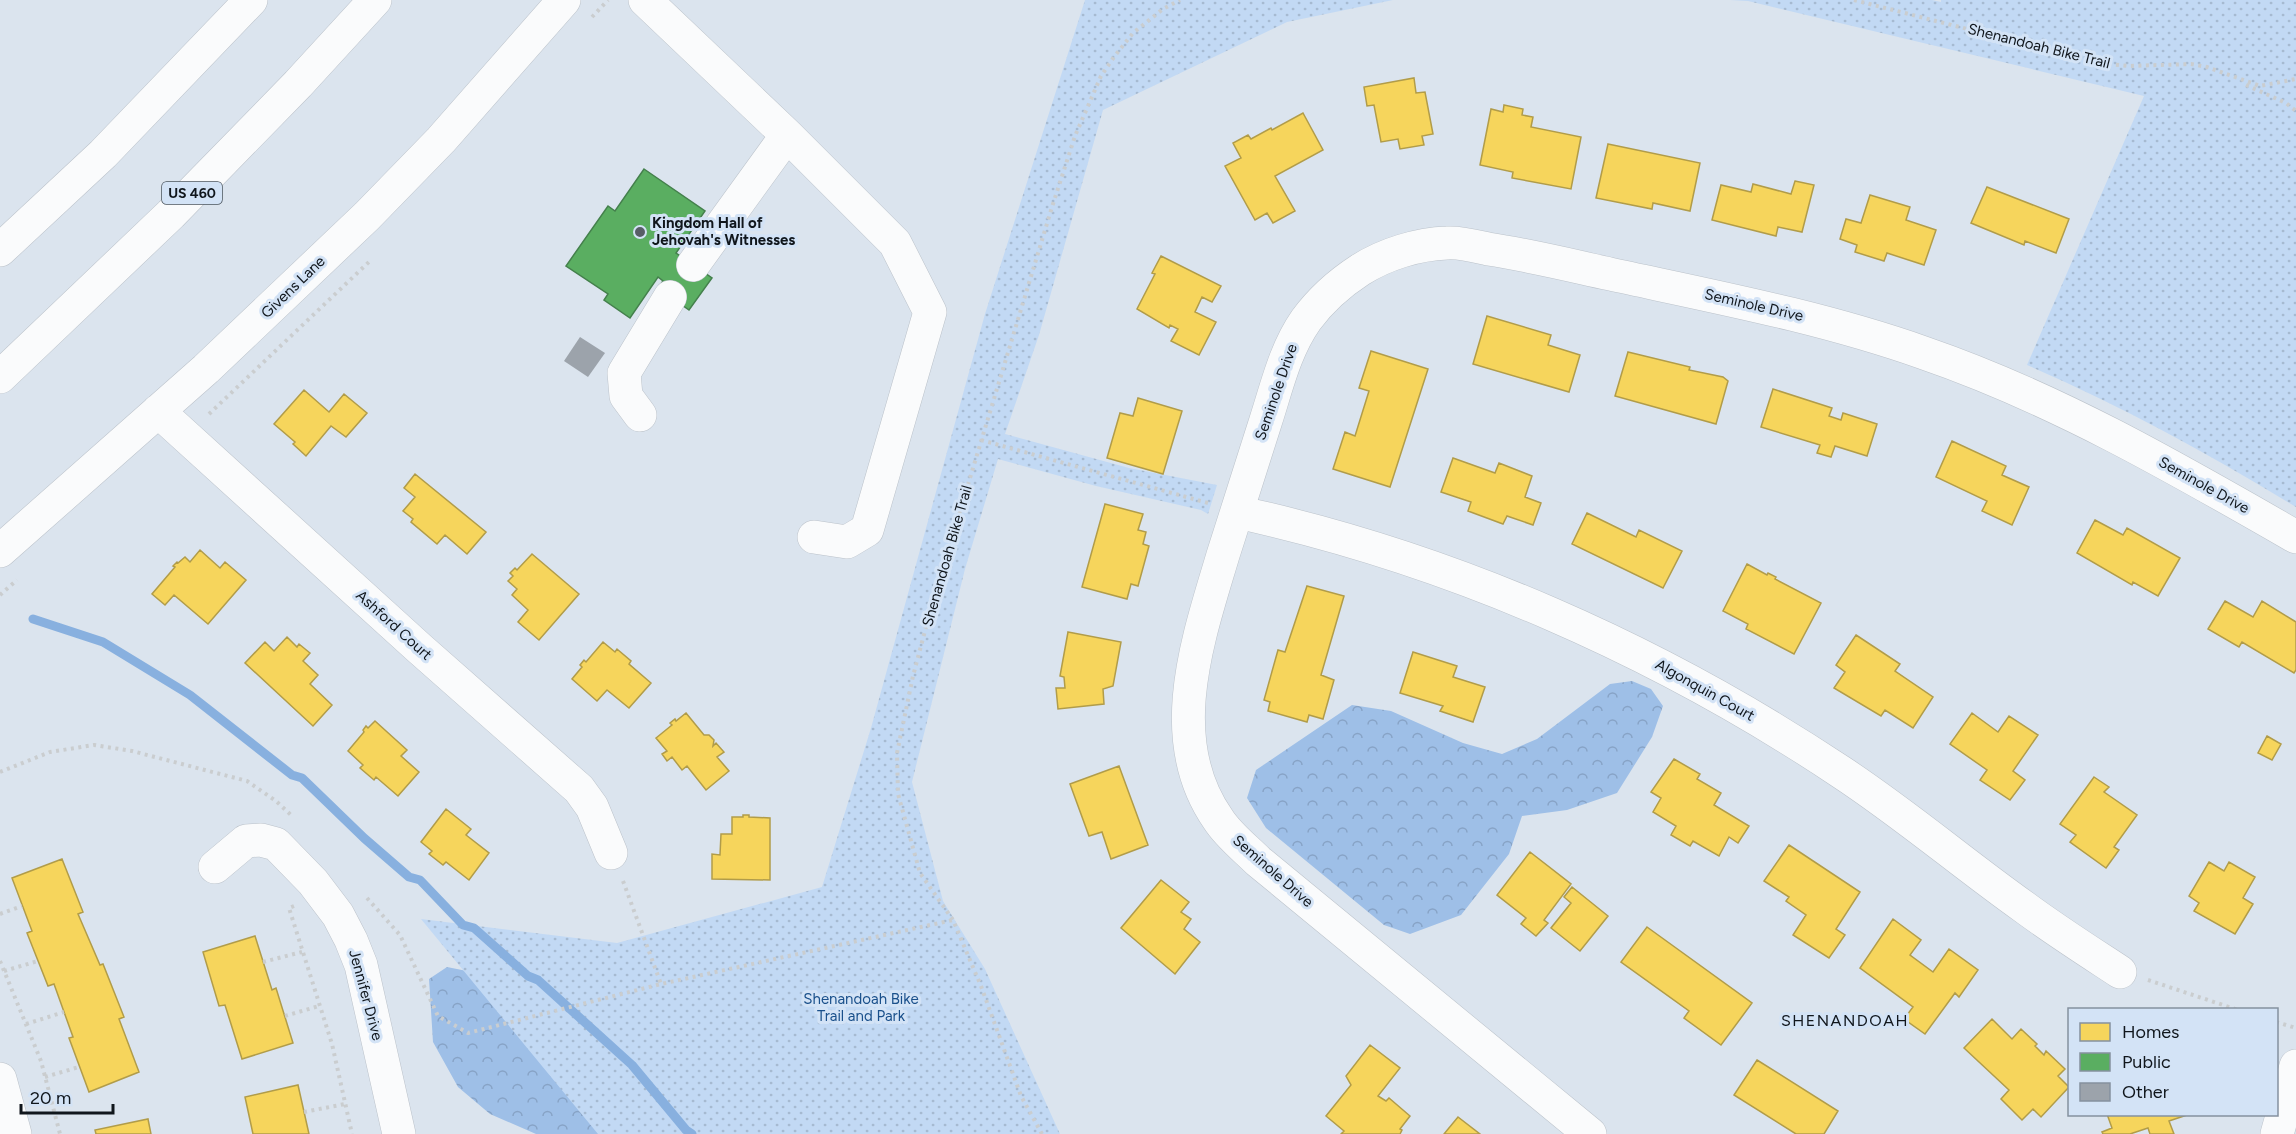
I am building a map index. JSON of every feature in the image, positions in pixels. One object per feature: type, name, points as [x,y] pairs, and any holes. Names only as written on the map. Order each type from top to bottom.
[{"type":"main road","points":[[0,250],[103,154],[251,0]]},
{"type":"main road","name":"US 460","points":[[0,377],[171,214],[298,84],[375,0]]},
{"type":"main road","name":"Givens Lane","points":[[0,551],[264,315],[375,208],[441,140],[564,0]]},
{"type":"main road","points":[[645,0],[787,135],[895,243],[930,312],[867,530],[848,542],[814,537]]},
{"type":"main road","points":[[702,253],[787,135]]},
{"type":"main road","name":"Seminole Drive","points":[[1590,1134],[1332,920],[1281,881],[1219,822],[1197,775],[1189,739],[1188,702],[1195,656],[1286,357],[1307,319],[1331,292],[1360,270],[1380,260],[1428,245],[1451,243],[1503,251],[1792,313],[1871,335],[2004,384],[2118,438],[2296,537]]},
{"type":"main road","points":[[640,415],[626,396],[624,373],[670,297]]},
{"type":"main road","name":"Ashford Court","points":[[158,411],[579,789],[592,807],[611,853]]},
{"type":"main road","name":"Algonquin Court","points":[[1237,512],[1303,528],[1433,568],[1518,600],[1600,635],[1679,674],[1761,721],[1842,772],[2023,907],[2120,972]]},
{"type":"main road","name":"Jennifer Drive","points":[[215,867],[246,841],[261,840],[273,843],[299,867],[338,915],[361,965],[399,1134]]},
{"type":"main road","points":[[2277,1134],[2296,1066]]},
{"type":"main road","points":[[0,1079],[15,1134]]},
{"type":"path","name":"Shenandoah Bike Trail","points":[[1042,1134],[1021,1096],[981,986],[953,920],[920,873],[902,815],[896,783],[900,733],[913,676],[981,440],[1061,177],[1089,103],[1101,76],[1128,40],[1163,9],[1180,0]]},
{"type":"path","name":"Shenandoah Bike Trail","points":[[1854,0],[2069,53],[2100,63],[2129,66],[2191,64],[2260,86],[2296,78]]},
{"type":"path","points":[[2226,74],[2286,103],[2296,111]]},
{"type":"path","points":[[981,440],[1237,512]]},
{"type":"path","points":[[611,853],[632,901],[661,984]]},
{"type":"path","points":[[297,905],[289,908],[332,1044],[352,1134]]},
{"type":"path","points":[[0,914],[22,906]]},
{"type":"path","points":[[546,1012],[661,984],[953,920]]},
{"type":"path","points":[[263,962],[302,952]]},
{"type":"path","points":[[0,961],[45,1077],[60,1134]]},
{"type":"path","points":[[4,971],[38,961]]},
{"type":"path","points":[[2120,972],[2232,1008]]},
{"type":"path","points":[[285,1016],[319,1006]]},
{"type":"path","points":[[26,1024],[64,1012]]},
{"type":"path","points":[[2278,1022],[2296,1028]]},
{"type":"path","points":[[45,1077],[80,1067]]},
{"type":"path","points":[[304,1112],[345,1104]]},
{"type":"green space","name":"Shenandoah Bike Trail and Park","points":[[1085,0],[1393,0],[1287,22],[1103,110],[1039,335],[1005,434],[1129,468],[1217,485],[1208,514],[1201,510],[1096,486],[998,459],[965,569],[912,782],[943,901],[985,969],[1060,1134],[598,1134],[421,919],[617,943],[822,887],[871,728],[985,314]]},
{"type":"green space","points":[[1730,0],[1932,0],[1941,2],[1941,0],[2296,0],[2296,507],[2164,431],[2027,365],[2144,96],[1748,1]]},
{"type":"green space","points":[[1632,681],[1651,689],[1663,706],[1652,737],[1617,793],[1567,810],[1522,816],[1509,854],[1461,915],[1410,934],[1384,925],[1266,828],[1247,798],[1256,770],[1352,705],[1391,711],[1463,743],[1502,754],[1537,739],[1610,684]]},
{"type":"green space","points":[[447,967],[492,976],[667,1134],[536,1134],[490,1114],[458,1087],[433,1042],[429,979]]},
{"type":"building: Homes","points":[[1414,78],[1416,93],[1425,92],[1433,134],[1422,136],[1424,145],[1400,149],[1398,139],[1381,142],[1374,105],[1367,106],[1364,87]]},
{"type":"building: Homes","points":[[1504,105],[1523,109],[1522,115],[1533,117],[1531,127],[1581,137],[1571,189],[1512,178],[1513,172],[1480,165],[1491,109],[1503,112]]},
{"type":"building: Homes","points":[[1303,113],[1323,150],[1275,176],[1295,211],[1273,223],[1267,213],[1255,220],[1225,166],[1241,158],[1233,143],[1248,135],[1251,139],[1271,128],[1272,130]]},
{"type":"building: Homes","points":[[1608,144],[1700,163],[1690,211],[1653,203],[1652,209],[1596,198]]},
{"type":"building: Homes","points":[[1795,181],[1814,185],[1802,232],[1778,227],[1776,236],[1712,220],[1721,185],[1751,192],[1753,184],[1791,194]]},
{"type":"building: Homes","points":[[1987,187],[2069,219],[2056,253],[2025,241],[2024,245],[1971,223]]},
{"type":"building: Homes","points":[[1870,195],[1910,207],[1906,220],[1936,230],[1924,265],[1887,253],[1884,261],[1855,252],[1857,245],[1840,239],[1846,219],[1861,223]]},
{"type":"building: Homes","points":[[1161,256],[1221,286],[1212,302],[1202,297],[1195,312],[1216,322],[1199,355],[1171,341],[1178,329],[1170,325],[1169,328],[1137,309],[1155,274],[1152,273]]},
{"type":"building: Homes","points":[[1487,316],[1551,335],[1548,345],[1580,355],[1569,392],[1473,364]]},
{"type":"building: Homes","points":[[1371,351],[1428,369],[1390,487],[1333,469],[1345,432],[1355,436],[1369,391],[1359,388]]},
{"type":"building: Homes","points":[[1628,352],[1690,367],[1689,370],[1723,377],[1728,381],[1716,424],[1615,396]]},
{"type":"building: Homes","points":[[1773,389],[1832,408],[1829,416],[1841,420],[1843,413],[1877,424],[1867,456],[1835,446],[1831,457],[1817,453],[1820,445],[1761,427]]},
{"type":"building: Homes","points":[[304,390],[329,412],[344,394],[367,413],[346,437],[331,426],[306,456],[293,444],[295,442],[274,424]]},
{"type":"building: Homes","points":[[1138,398],[1182,411],[1163,474],[1107,458],[1120,413],[1133,416]]},
{"type":"building: Homes","points":[[1952,441],[2006,466],[2002,475],[2029,487],[2012,525],[1982,511],[1987,501],[1936,477]]},
{"type":"building: Homes","points":[[1453,458],[1495,473],[1499,463],[1532,476],[1525,497],[1541,503],[1533,525],[1507,516],[1503,524],[1468,511],[1471,502],[1441,492]]},
{"type":"building: Homes","points":[[415,474],[486,532],[467,554],[445,535],[437,544],[411,522],[413,519],[403,511],[415,497],[404,488]]},
{"type":"building: Homes","points":[[1105,504],[1143,514],[1138,530],[1146,532],[1143,544],[1149,546],[1138,586],[1131,584],[1127,599],[1082,587]]},
{"type":"building: Homes","points":[[1587,513],[1636,537],[1639,530],[1682,551],[1663,588],[1572,544]]},
{"type":"building: Homes","points":[[2095,520],[2123,535],[2127,528],[2180,558],[2158,596],[2133,582],[2132,585],[2077,553]]},
{"type":"building: Homes","points":[[200,550],[220,568],[225,562],[246,580],[208,624],[174,595],[165,605],[152,594],[177,562],[185,557],[190,562]]},
{"type":"building: Homes","points":[[532,554],[579,594],[539,640],[518,622],[528,610],[512,595],[517,589],[508,581],[513,576],[510,573],[515,568],[517,570]]},
{"type":"building: Homes","points":[[1747,564],[1767,575],[1768,573],[1776,577],[1775,579],[1821,603],[1794,654],[1746,629],[1748,624],[1723,611]]},
{"type":"building: Homes","points":[[1307,586],[1344,596],[1321,675],[1334,680],[1323,719],[1309,715],[1307,722],[1268,711],[1270,702],[1264,700],[1278,650],[1285,652]]},
{"type":"building: Homes","points":[[2225,601],[2253,617],[2262,601],[2296,622],[2296,670],[2294,673],[2242,642],[2239,647],[2208,629]]},
{"type":"building: Homes","points":[[1068,632],[1121,642],[1113,686],[1103,689],[1104,704],[1058,709],[1056,688],[1065,688],[1064,677],[1060,676]]},
{"type":"building: Homes","points":[[1856,635],[1900,664],[1895,671],[1933,697],[1913,728],[1885,710],[1881,716],[1834,688],[1845,672],[1836,665]]},
{"type":"building: Homes","points":[[287,637],[297,647],[299,644],[310,653],[303,661],[318,675],[310,684],[332,705],[313,726],[245,663],[265,642],[274,651]]},
{"type":"building: Homes","points":[[603,642],[615,652],[617,649],[631,661],[629,664],[651,683],[629,708],[607,690],[597,701],[572,679],[582,667],[580,665],[584,660],[586,662]]},
{"type":"building: Homes","points":[[1413,652],[1457,666],[1453,677],[1485,687],[1473,722],[1440,711],[1443,706],[1400,693]]},
{"type":"building: Homes","points":[[686,713],[704,735],[709,735],[714,740],[713,746],[716,743],[724,752],[717,757],[729,771],[706,790],[687,766],[682,770],[672,757],[667,761],[662,754],[667,751],[656,738],[672,725],[670,723]]},
{"type":"building: Homes","points":[[1972,713],[1998,732],[2009,716],[2038,735],[2013,771],[2025,780],[2010,800],[1980,780],[1987,770],[1950,744]]},
{"type":"building: Homes","points":[[375,721],[407,750],[401,756],[419,772],[398,796],[376,777],[374,780],[360,768],[363,765],[348,751],[364,732],[366,726],[368,728]]},
{"type":"building: Homes","points":[[2267,736],[2281,744],[2272,760],[2258,753]]},
{"type":"building: Homes","points":[[1674,759],[1700,774],[1697,779],[1721,793],[1714,805],[1749,826],[1738,843],[1729,837],[1719,856],[1693,841],[1690,846],[1671,835],[1676,826],[1653,812],[1661,798],[1651,792]]},
{"type":"building: Homes","points":[[1119,766],[1148,845],[1111,859],[1102,832],[1089,836],[1070,784]]},
{"type":"building: Homes","points":[[2094,777],[2109,787],[2104,792],[2137,815],[2114,847],[2119,850],[2106,868],[2070,842],[2076,835],[2060,824]]},
{"type":"building: Homes","points":[[446,809],[471,829],[466,835],[489,853],[469,880],[446,862],[443,865],[429,854],[432,851],[421,842]]},
{"type":"building: Homes","points":[[743,815],[770,818],[770,880],[712,879],[712,854],[720,855],[721,834],[732,834],[732,817],[743,817]]},
{"type":"building: Homes","points":[[1789,845],[1860,892],[1836,929],[1845,935],[1829,958],[1793,935],[1806,915],[1786,901],[1789,897],[1764,881]]},
{"type":"building: Homes","points":[[1530,852],[1571,884],[1544,920],[1548,923],[1536,936],[1521,924],[1526,918],[1497,895]]},
{"type":"building: Homes","points":[[62,859],[83,912],[78,914],[100,965],[103,964],[124,1017],[119,1019],[139,1072],[89,1092],[69,1038],[73,1037],[54,984],[48,986],[27,933],[32,931],[12,878]]},
{"type":"building: Homes","points":[[2209,862],[2224,871],[2229,862],[2255,877],[2243,898],[2253,904],[2235,934],[2194,911],[2199,903],[2189,896]]},
{"type":"building: Homes","points":[[1161,880],[1189,902],[1181,912],[1191,919],[1184,929],[1200,942],[1175,974],[1121,928]]},
{"type":"building: Homes","points":[[1572,887],[1608,916],[1580,951],[1551,928],[1571,903],[1564,897]]},
{"type":"building: Homes","points":[[1893,919],[1921,940],[1910,955],[1933,972],[1949,949],[1978,970],[1959,997],[1955,993],[1925,1034],[1904,1019],[1913,1007],[1860,968]]},
{"type":"building: Homes","points":[[1647,927],[1752,1003],[1721,1045],[1684,1018],[1689,1011],[1621,962]]},
{"type":"building: Homes","points":[[255,936],[272,990],[276,988],[293,1043],[242,1059],[225,1005],[219,1006],[203,952]]},
{"type":"building: Homes","points":[[1992,1019],[2012,1039],[2021,1029],[2037,1044],[2035,1046],[2044,1055],[2046,1051],[2065,1069],[2058,1076],[2068,1088],[2041,1117],[2033,1109],[2022,1120],[2001,1099],[2009,1090],[1964,1048]]},
{"type":"building: Homes","points":[[1370,1045],[1400,1068],[1378,1096],[1386,1101],[1389,1098],[1410,1116],[1400,1129],[1402,1130],[1400,1134],[1341,1134],[1344,1131],[1326,1116],[1351,1085],[1346,1076]]},
{"type":"building: Homes","points":[[1757,1060],[1838,1111],[1824,1134],[1796,1134],[1734,1095]]},
{"type":"building: Homes","points":[[298,1085],[309,1134],[253,1134],[245,1097]]},
{"type":"building: Homes","points":[[2108,1116],[2184,1116],[2169,1121],[2174,1134],[2150,1134],[2148,1128],[2130,1134],[2103,1134],[2102,1132],[2112,1128]]},
{"type":"building: Homes","points":[[1458,1117],[1480,1134],[1444,1134]]},
{"type":"building: Homes","points":[[148,1119],[151,1134],[96,1134],[95,1130]]},
{"type":"building: Public","name":"Kingdom Hall of Jehovah's Witnesses","points":[[644,169],[705,211],[676,253],[712,278],[689,310],[658,288],[663,281],[658,277],[630,318],[604,300],[608,294],[566,266],[608,206],[615,211]]},
{"type":"building: Other","points":[[580,337],[605,353],[588,377],[564,361]]},
{"type":"waterway","points":[[33,619],[103,642],[190,695],[292,775],[302,778],[364,838],[409,877],[420,880],[463,925],[474,928],[528,976],[538,980],[632,1065],[686,1130],[692,1134]]},
{"type":"place","name":"Kingdom Hall of Jehovah's Witnesses","points":[[640,232]]},
{"type":"district","name":"SHENANDOAH","points":[[1845,1020]]}]
